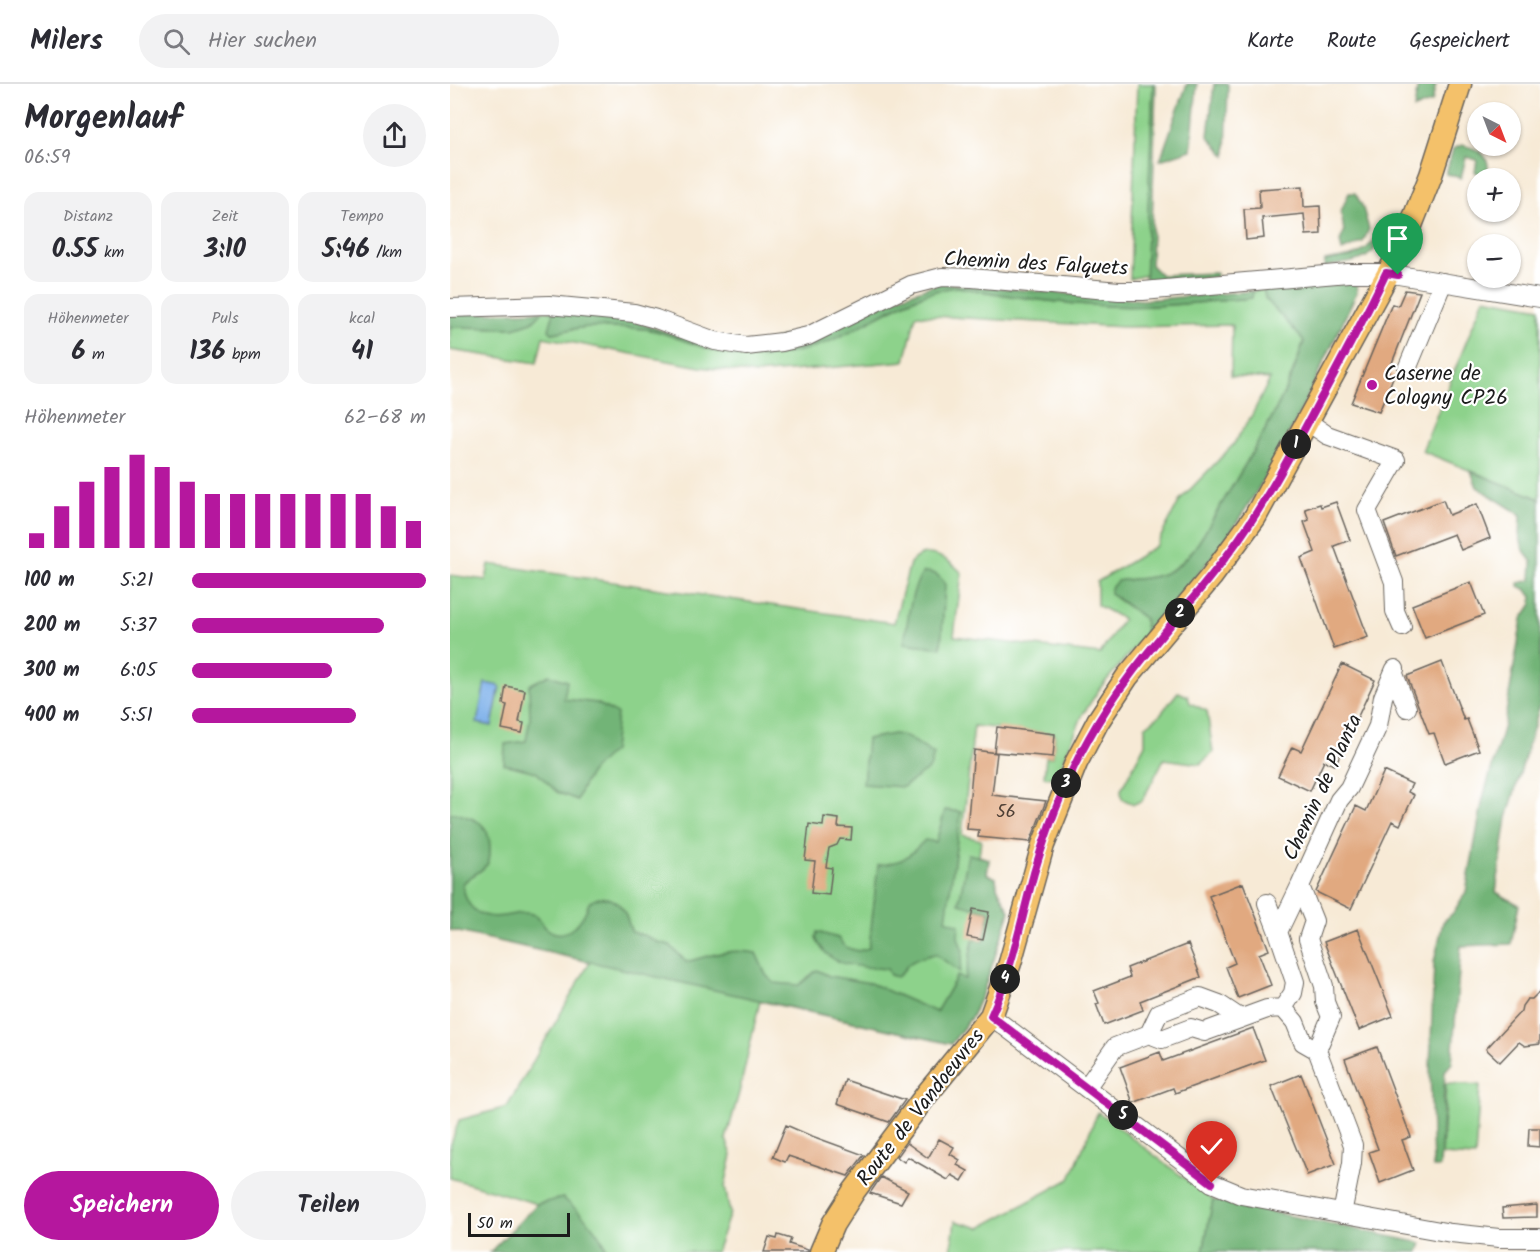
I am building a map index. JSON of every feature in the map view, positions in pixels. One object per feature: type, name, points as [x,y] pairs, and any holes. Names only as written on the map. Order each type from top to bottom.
[{"type":"main road","points":[[1427,174],[1448,84]]},
{"type":"main road","points":[[1386,273],[1402,248],[1460,84]]},
{"type":"main road","name":"Route de Vandoeuvres","points":[[821,1252],[833,1224],[854,1191],[933,1086],[991,1016],[1010,963],[1034,872],[1052,819],[1087,740],[1127,677],[1208,581],[1254,517],[1308,422],[1386,273]]},
{"type":"street","name":"Chemin des Falquets","points":[[450,308],[549,305],[612,310],[657,319],[715,341],[747,346],[808,336],[911,285],[942,277],[1143,291],[1348,273],[1386,273],[1540,298]]},
{"type":"street","points":[[1407,369],[1443,282]]},
{"type":"street","points":[[1308,422],[1327,435],[1396,460],[1367,510],[1394,582],[1395,611],[1402,627]]},
{"type":"street","name":"Chemin de Planta","points":[[1278,932],[1339,800],[1348,788],[1378,726],[1383,697],[1395,671],[1407,708]]},
{"type":"street","name":"Chemin de Planta","points":[[1300,886],[1314,921],[1308,939],[1324,986],[1325,1002],[1331,1017],[1317,1050]]},
{"type":"street","points":[[1267,903],[1295,982],[1293,993],[1283,1008]]},
{"type":"street","points":[[1149,1034],[1159,1013],[1200,997],[1219,1004],[1240,1018]]},
{"type":"street","points":[[1086,1088],[1115,1047],[1149,1034],[1162,1039],[1191,1028],[1204,1032],[1267,1009],[1283,1008]]},
{"type":"street","points":[[1283,1008],[1295,1022],[1303,1042],[1317,1050],[1353,1145],[1352,1164],[1342,1214]]},
{"type":"street","points":[[991,1016],[1212,1183],[1241,1195],[1451,1233],[1498,1245],[1540,1238]]},
{"type":"green space","points":[[1137,84],[1153,84],[1146,275],[1130,279]]},
{"type":"green space","points":[[1153,84],[1156,84],[1151,265],[1161,275],[1217,273],[1217,277],[1145,283]]},
{"type":"green space","points":[[1187,84],[1197,84],[1191,150],[1160,160]]},
{"type":"green space","points":[[1214,84],[1228,84],[1226,156],[1208,136]]},
{"type":"green space","points":[[1418,84],[1436,84],[1432,102],[1414,109]]},
{"type":"green space","points":[[1462,145],[1467,147],[1467,156],[1484,156],[1488,168],[1476,168],[1477,160],[1466,157],[1461,178],[1446,174],[1453,149]]},
{"type":"green space","points":[[1349,193],[1355,193],[1362,205],[1369,229],[1363,242],[1342,251],[1340,241],[1344,232],[1341,211]]},
{"type":"green space","points":[[1383,225],[1388,228],[1382,240],[1370,254],[1356,261],[1324,267],[1325,261],[1360,253],[1366,249]]},
{"type":"green space","points":[[940,283],[1143,300],[1253,291],[1252,298],[1127,306],[1052,301],[958,287],[940,290],[907,301],[821,345],[792,353],[753,357],[711,350],[646,329],[587,327],[552,333],[549,330],[554,311],[626,319],[736,353]]},
{"type":"green space","points":[[1356,283],[1357,292],[1290,432],[1260,486],[1221,545],[1146,634],[1144,618],[1110,593],[1110,589],[1117,581],[1154,577],[1168,572],[1189,555],[1256,446],[1297,363],[1304,341],[1265,298],[1264,290]]},
{"type":"green space","points":[[949,287],[1052,301],[1127,306],[1251,298],[1253,291],[1264,290],[1265,298],[1304,340],[1297,362],[1268,425],[1195,547],[1182,561],[1162,574],[1117,581],[1114,597],[1144,618],[1146,634],[1100,688],[1083,714],[1057,776],[1044,777],[1046,757],[1053,757],[1055,734],[974,726],[962,835],[981,840],[979,856],[989,859],[987,874],[996,878],[997,887],[1010,911],[983,992],[972,1016],[951,1044],[760,1001],[726,1139],[732,1155],[725,1186],[730,1213],[716,1252],[607,1252],[604,1242],[563,1198],[537,1204],[450,1178],[450,1147],[459,1120],[507,1107],[590,962],[450,930],[450,575],[486,580],[489,564],[894,623],[910,563],[916,557],[930,554],[951,563],[962,573],[954,636],[1100,654],[1123,619],[1097,605],[1097,582],[1156,546],[1180,500],[1233,445],[1252,415],[1270,379],[1231,376],[1232,325],[1123,327],[916,315],[905,361],[756,374],[700,367],[543,337],[537,363],[450,350],[450,327],[514,328],[543,311],[554,311],[552,333],[587,327],[641,328],[725,354],[771,356],[821,344],[918,297]]},
{"type":"green space","points":[[1484,298],[1540,308],[1540,499],[1422,451]]},
{"type":"green space","points":[[543,311],[532,322],[514,328],[450,327],[450,314]]},
{"type":"green space","points":[[1471,471],[1540,499],[1540,705],[1507,818],[1496,892],[1519,905],[1511,944],[1461,946],[1452,1063],[1445,1071],[1440,1167],[1433,1167],[1430,1068],[1434,962],[1443,922],[1453,913],[1466,892],[1483,798],[1504,725],[1522,619],[1532,604],[1532,597],[1527,590],[1519,586],[1519,583],[1531,580],[1532,562],[1523,549],[1520,537],[1521,515],[1477,487]]},
{"type":"green space","points":[[924,572],[936,575],[945,584],[941,648],[904,643],[913,595],[919,578]]},
{"type":"green space","points":[[549,675],[567,681],[564,699],[597,703],[617,714],[613,751],[591,773],[577,800],[557,792],[536,772],[504,764],[505,744],[526,741],[530,719],[529,685]]},
{"type":"green space","points":[[1178,692],[1188,696],[1190,703],[1207,711],[1213,753],[1200,764],[1164,759],[1142,801],[1134,804],[1122,799],[1121,790],[1145,744],[1145,727],[1159,716]]},
{"type":"green space","points":[[894,734],[910,739],[934,754],[930,768],[903,787],[863,784],[867,739]]},
{"type":"green space","points":[[945,810],[961,812],[946,920],[959,925],[958,937],[963,951],[960,972],[935,954],[913,961],[897,977],[890,975],[887,969],[846,964],[829,956],[816,939],[817,932],[838,938],[844,946],[851,949],[858,951],[869,948],[878,865],[894,863],[904,858],[925,840],[936,842]]},
{"type":"green space","points":[[455,813],[476,820],[488,833],[490,854],[488,863],[463,884],[470,906],[481,914],[495,917],[529,913],[538,918],[552,932],[559,933],[566,932],[578,923],[589,903],[595,899],[611,899],[621,906],[632,932],[670,945],[686,962],[729,952],[756,953],[766,975],[774,983],[799,985],[817,970],[829,976],[870,983],[936,1012],[957,976],[965,979],[973,940],[984,941],[990,912],[959,903],[968,854],[989,859],[987,874],[996,878],[997,887],[1010,911],[983,992],[972,1016],[951,1044],[450,930],[450,814]]},
{"type":"green space","points":[[1446,1083],[1480,1085],[1475,1157],[1442,1155]]},
{"type":"green space","points":[[1098,1112],[1213,1200],[1203,1252],[951,1252],[955,1221],[980,1228],[1070,1179]]},
{"type":"green space","points":[[563,1198],[595,1229],[607,1252],[490,1252],[537,1204]]},
{"type":"green space","points":[[1213,1200],[1422,1243],[1419,1252],[1203,1252]]},
{"type":"water","points":[[485,683],[500,686],[492,726],[477,723]]},
{"type":"building","points":[[1303,186],[1304,207],[1320,206],[1321,234],[1306,235],[1304,214],[1262,218],[1264,238],[1246,240],[1244,209],[1260,208],[1259,189]]},
{"type":"building","points":[[1405,290],[1420,292],[1388,373],[1394,375],[1379,412],[1351,403],[1392,304],[1398,306]]},
{"type":"building","points":[[1443,500],[1449,515],[1477,504],[1490,538],[1461,550],[1454,534],[1396,556],[1384,523]]},
{"type":"building","points":[[1336,502],[1350,540],[1334,546],[1368,637],[1334,649],[1301,558],[1315,552],[1304,522],[1309,520],[1305,509]]},
{"type":"building","points":[[1471,582],[1484,615],[1425,638],[1412,605]]},
{"type":"building","points":[[1442,662],[1464,720],[1467,719],[1479,750],[1445,763],[1434,733],[1429,734],[1407,676]]},
{"type":"building","points":[[1342,664],[1375,680],[1335,765],[1324,761],[1310,791],[1278,776],[1292,747],[1301,751]]},
{"type":"building","points":[[506,686],[525,690],[519,722],[524,723],[522,733],[502,729],[507,705],[503,704]]},
{"type":"building","points":[[997,727],[1055,734],[1053,757],[994,752]]},
{"type":"building","points":[[974,750],[997,753],[992,795],[1046,801],[1030,842],[978,837],[979,830],[967,829]]},
{"type":"building","points":[[1384,771],[1412,784],[1408,792],[1414,795],[1400,825],[1392,821],[1351,909],[1316,892],[1356,806],[1366,811]]},
{"type":"building","points":[[824,817],[839,819],[838,827],[852,828],[851,840],[840,839],[837,845],[829,848],[826,867],[832,868],[829,895],[811,893],[815,861],[805,860],[809,824],[823,826]]},
{"type":"building","points":[[1243,883],[1269,950],[1259,954],[1271,985],[1238,998],[1226,967],[1235,963],[1209,896]]},
{"type":"building","points":[[973,909],[989,912],[983,940],[967,937]]},
{"type":"building","points":[[1358,929],[1393,1016],[1359,1030],[1324,942]]},
{"type":"building","points":[[1188,944],[1201,977],[1140,1001],[1143,1010],[1104,1025],[1094,991],[1130,977],[1127,968]]},
{"type":"building","points":[[1540,991],[1540,1044],[1525,1046],[1519,1042],[1500,1062],[1486,1049],[1521,1011],[1527,999],[1532,999]]},
{"type":"building","points":[[1253,1028],[1265,1060],[1175,1093],[1173,1088],[1133,1103],[1120,1067],[1160,1052],[1163,1061]]},
{"type":"building","points":[[1377,1047],[1411,1137],[1402,1140],[1413,1170],[1380,1183],[1369,1152],[1378,1149],[1345,1059]]},
{"type":"building","points":[[1301,1074],[1336,1164],[1307,1175],[1271,1086]]},
{"type":"building","points":[[845,1080],[905,1100],[889,1122],[837,1104]]},
{"type":"building","points":[[786,1125],[864,1155],[848,1176],[788,1156],[785,1162],[773,1157]]},
{"type":"building","points":[[1529,1128],[1540,1128],[1540,1147],[1528,1146]]},
{"type":"building","points":[[939,1139],[954,1147],[950,1154],[960,1160],[957,1165],[968,1171],[962,1181],[952,1175],[948,1180],[908,1157],[904,1162],[897,1157],[907,1143],[928,1158]]},
{"type":"building","points":[[881,1177],[908,1191],[901,1203],[870,1193]]},
{"type":"building","points":[[1537,1205],[1537,1217],[1503,1218],[1502,1208]]},
{"type":"building","points":[[778,1235],[791,1239],[789,1244],[808,1250],[808,1252],[764,1252],[769,1237],[777,1239]]},
{"type":"place","name":"Caserne de Cologny CP26","points":[[1372,385]]},
{"type":"route","points":[[1212,1183],[991,1016],[1010,963],[1034,872],[1052,819],[1087,740],[1127,677],[1232,550],[1254,517],[1308,422],[1386,273],[1398,275]]}]
